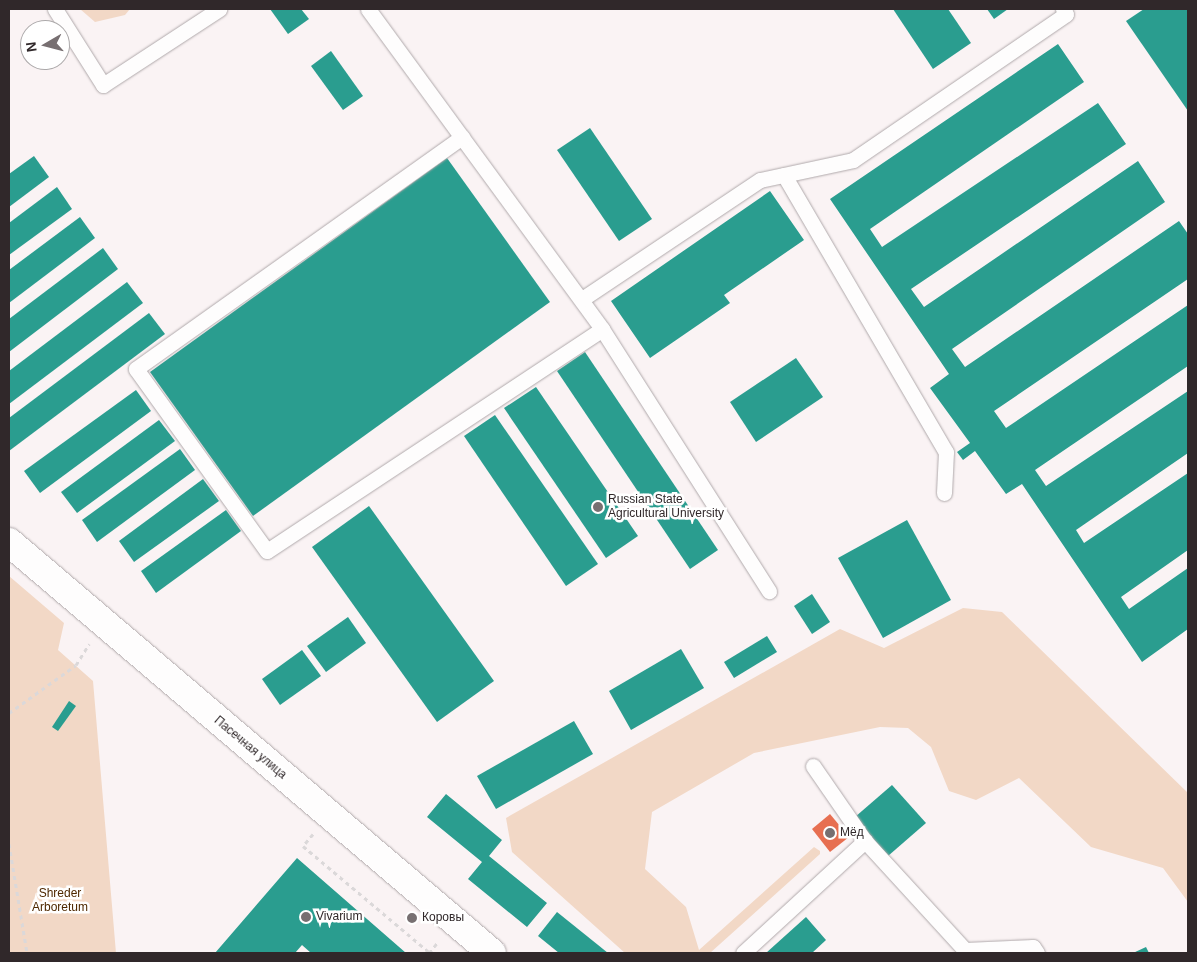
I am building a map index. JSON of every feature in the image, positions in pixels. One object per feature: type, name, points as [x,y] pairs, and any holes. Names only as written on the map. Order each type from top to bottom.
[{"type":"street","name":"Пасечная улица","points":[[9,542],[492,953]]},
{"type":"lane","points":[[56,9],[103,85],[219,9]]},
{"type":"lane","points":[[368,9],[602,329],[769,591]]},
{"type":"lane","points":[[582,300],[760,180],[853,160],[1066,14],[1063,9]]},
{"type":"lane","points":[[462,137],[136,369],[267,551],[602,329]]},
{"type":"lane","points":[[784,175],[946,452],[944,493]]},
{"type":"lane","points":[[813,766],[865,841],[965,950],[1033,947],[1037,953]]},
{"type":"lane","points":[[743,953],[865,841]]},
{"type":"path","points":[[9,713],[76,665],[102,622]]},
{"type":"path","points":[[329,814],[303,846],[430,953]]},
{"type":"path","points":[[9,844],[27,953]]},
{"type":"green space","points":[[80,9],[130,9],[125,15],[95,22]]},
{"type":"green space","name":"Shreder Arboretum","points":[[9,576],[64,623],[58,650],[93,681],[116,953],[9,953]]},
{"type":"green space","points":[[963,608],[1002,612],[1188,793],[1188,902],[1163,868],[1091,847],[1019,778],[976,800],[949,791],[931,747],[908,728],[880,727],[754,753],[652,812],[645,869],[686,907],[699,950],[814,847],[820,851],[820,854],[710,953],[625,953],[512,852],[506,818],[840,629],[884,648]]},
{"type":"building: Shops","name":"Мёд","points":[[830,814],[849,837],[830,852],[812,829]]},
{"type":"building: Schools","points":[[270,9],[301,9],[309,19],[288,34]]},
{"type":"building: Schools","points":[[893,9],[948,9],[971,43],[933,69]]},
{"type":"building: Schools","points":[[987,9],[1008,9],[994,19]]},
{"type":"building: Schools","points":[[1144,9],[1187,9],[1188,11],[1188,111],[1126,21]]},
{"type":"building: Schools","points":[[1058,44],[1084,82],[870,229],[882,247],[1098,103],[1126,144],[911,289],[924,307],[1138,161],[1165,202],[952,349],[965,367],[1179,221],[1188,234],[1188,279],[994,411],[1006,428],[1188,305],[1188,366],[1035,470],[1046,486],[1188,391],[1188,453],[1076,530],[1084,543],[1188,473],[1188,550],[1121,597],[1129,609],[1188,568],[1188,629],[1142,662],[1022,484],[1006,494],[975,451],[963,460],[957,452],[970,443],[930,388],[949,374],[830,199]]},
{"type":"building: Schools","points":[[331,51],[363,96],[343,110],[311,66]]},
{"type":"building: Schools","points":[[590,128],[652,219],[619,241],[557,150]]},
{"type":"building: Schools","points":[[34,156],[49,177],[9,207],[9,174]]},
{"type":"building: Schools","points":[[447,158],[550,302],[253,516],[150,372]]},
{"type":"building: Schools","points":[[57,187],[72,209],[9,255],[9,223]]},
{"type":"building: Schools","points":[[770,191],[804,240],[724,295],[730,303],[650,358],[611,301]]},
{"type":"building: Schools","points":[[80,217],[95,238],[9,303],[9,270]]},
{"type":"building: Schools","points":[[103,248],[118,269],[9,352],[9,319]]},
{"type":"building: Schools","points":[[127,282],[143,303],[9,404],[9,371]]},
{"type":"building: Schools","points":[[149,313],[165,334],[9,451],[9,418]]},
{"type":"building: Schools","points":[[585,352],[718,550],[690,569],[557,371]]},
{"type":"building: Schools","points":[[796,358],[823,397],[756,442],[730,402]]},
{"type":"building: Schools","points":[[536,387],[638,536],[606,558],[504,408]]},
{"type":"building: Schools","points":[[136,390],[151,411],[40,493],[24,471]]},
{"type":"building: Schools","points":[[495,415],[598,564],[566,586],[464,436]]},
{"type":"building: Schools","points":[[159,420],[175,441],[77,513],[61,492]]},
{"type":"building: Schools","points":[[180,449],[195,470],[97,542],[82,520]]},
{"type":"building: Schools","points":[[203,479],[219,501],[134,562],[119,541]]},
{"type":"building: Schools","points":[[369,506],[494,681],[437,722],[312,547]]},
{"type":"building: Schools","points":[[226,510],[241,531],[156,593],[141,571]]},
{"type":"building: Schools","points":[[907,520],[951,600],[883,638],[838,558]]},
{"type":"building: Schools","points":[[812,594],[830,622],[812,634],[794,606]]},
{"type":"building: Schools","points":[[348,617],[366,643],[326,672],[307,646]]},
{"type":"building: Schools","points":[[767,636],[777,652],[734,678],[724,662]]},
{"type":"building: Schools","points":[[681,649],[704,688],[631,730],[609,691]]},
{"type":"building: Schools","points":[[302,650],[321,676],[280,705],[262,679]]},
{"type":"building: Schools","points":[[69,701],[76,706],[58,731],[52,727]]},
{"type":"building: Schools","points":[[574,721],[593,754],[496,809],[477,776]]},
{"type":"building: Schools","points":[[892,785],[926,823],[888,856],[855,817]]},
{"type":"building: Schools","points":[[446,794],[502,840],[489,856],[547,903],[527,927],[468,879],[482,862],[427,817]]},
{"type":"building: Schools","name":"Vivarium","points":[[297,858],[406,953],[311,953],[302,945],[295,953],[215,953]]},
{"type":"building: Schools","points":[[557,912],[608,953],[559,953],[538,936]]},
{"type":"building: Schools","points":[[806,917],[826,940],[812,953],[766,953]]},
{"type":"building: Schools","points":[[1146,947],[1149,953],[1133,953]]},
{"type":"place","name":"Russian State Agricultural University","points":[[598,507]]},
{"type":"place","name":"Мёд","points":[[830,833]]},
{"type":"place","name":"Vivarium","points":[[306,917]]},
{"type":"place","name":"Коровы","points":[[412,918]]}]
